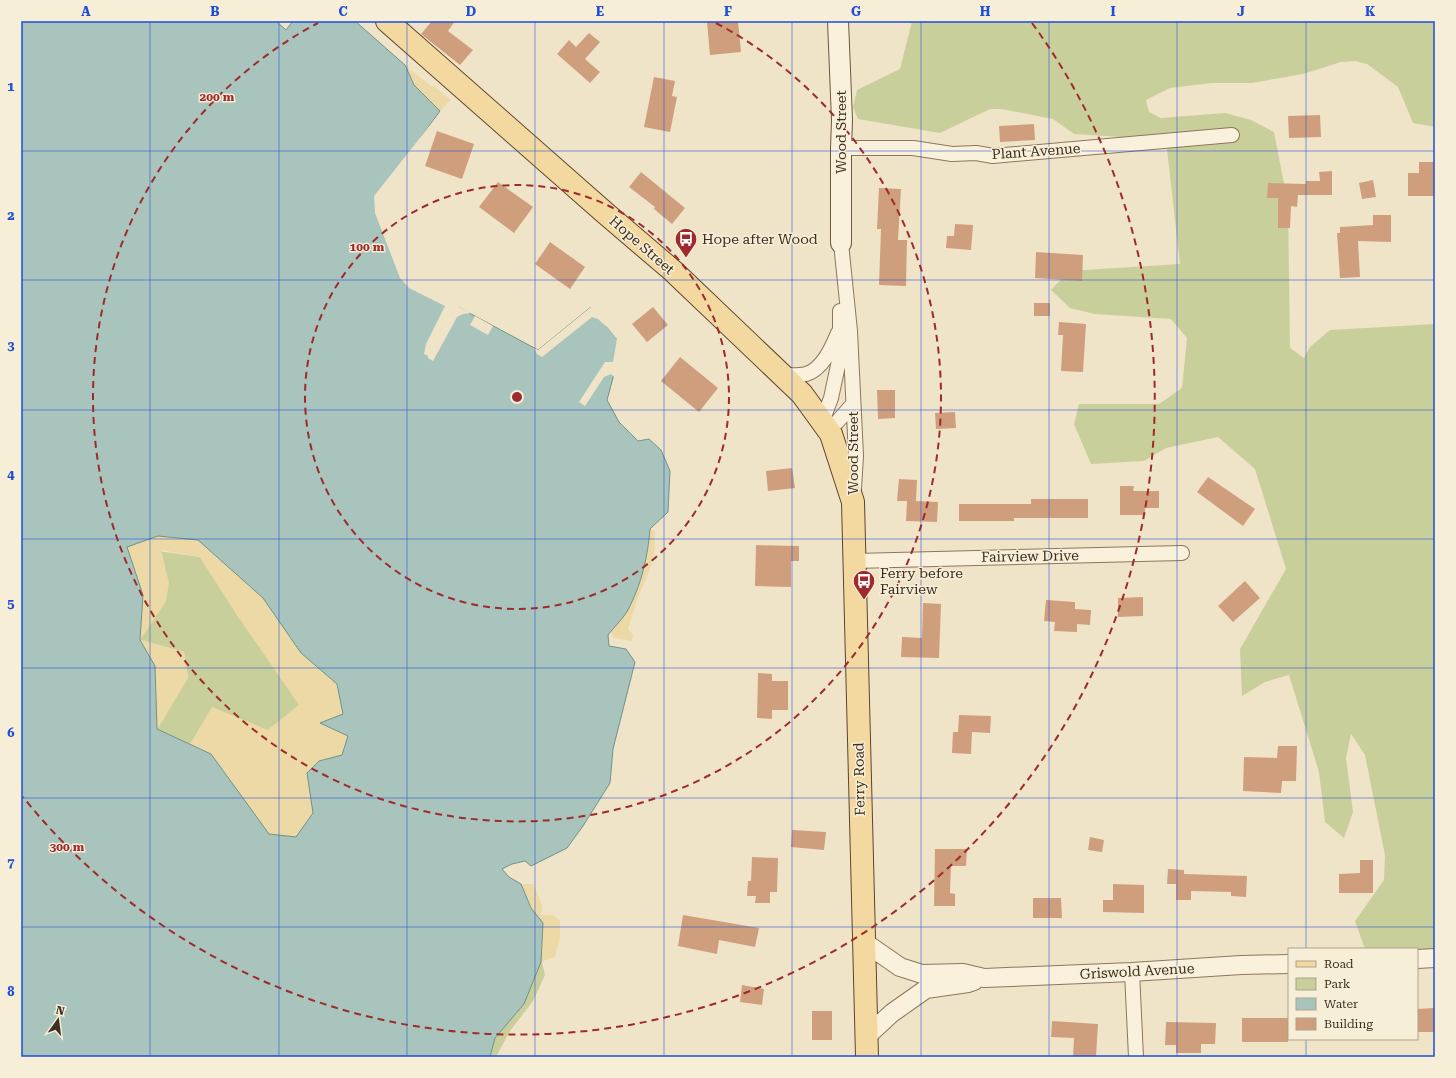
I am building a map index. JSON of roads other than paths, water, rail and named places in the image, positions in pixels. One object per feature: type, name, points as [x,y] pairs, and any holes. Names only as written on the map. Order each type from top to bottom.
[{"type":"main road","name":"Hope Street","points":[[387,21],[673,271],[802,394],[831,434],[853,502]]},
{"type":"main road","name":"Wood Street","points":[[838,21],[842,120],[841,243]]},
{"type":"main road","name":"Ferry Road","points":[[853,502],[867,1047]]},
{"type":"street","name":"Plant Avenue","points":[[841,148],[913,148],[952,154],[976,153],[993,156],[1232,135]]},
{"type":"street","name":"Wood Street","points":[[825,427],[840,356],[841,243]]},
{"type":"street","name":"Wood Street","points":[[841,243],[850,331],[856,456],[853,502]]},
{"type":"street","name":"Wood Street","points":[[781,375],[808,373],[818,366],[828,355],[840,329]]},
{"type":"street","name":"Wood Street","points":[[825,427],[838,421],[853,404]]},
{"type":"street","name":"Fairview Drive","points":[[854,561],[1182,552]]},
{"type":"street","points":[[864,942],[900,967],[922,974],[963,973],[984,978]]},
{"type":"street","points":[[1418,959],[1435,958]]},
{"type":"street","name":"Griswold Avenue","points":[[984,978],[1288,964]]},
{"type":"street","points":[[1132,972],[1136,1057]]},
{"type":"street","points":[[867,1047],[892,1014],[926,990],[968,983],[984,978]]},
{"type":"water","points":[[21,21],[276,21],[286,30],[293,21],[355,21],[405,65],[414,85],[440,111],[377,198],[408,280],[538,350],[591,307],[622,345],[607,400],[619,422],[638,441],[649,439],[661,450],[670,471],[668,512],[650,529],[648,549],[638,588],[625,614],[608,635],[609,646],[626,649],[635,662],[613,749],[610,783],[583,826],[567,848],[531,866],[525,861],[512,864],[502,869],[509,877],[521,884],[531,908],[543,923],[541,962],[524,1004],[495,1038],[490,1057],[21,1057]],"holes":[[[158,536],[198,540],[263,598],[301,653],[337,684],[343,714],[320,723],[348,736],[342,755],[319,761],[307,773],[313,813],[296,837],[269,834],[211,754],[157,729],[155,666],[140,640],[143,595],[127,547]]]},
{"type":"place","name":"Hope after Wood","points":[[686,258]]},
{"type":"place","name":"Ferry before Fairview","points":[[864,600]]}]
